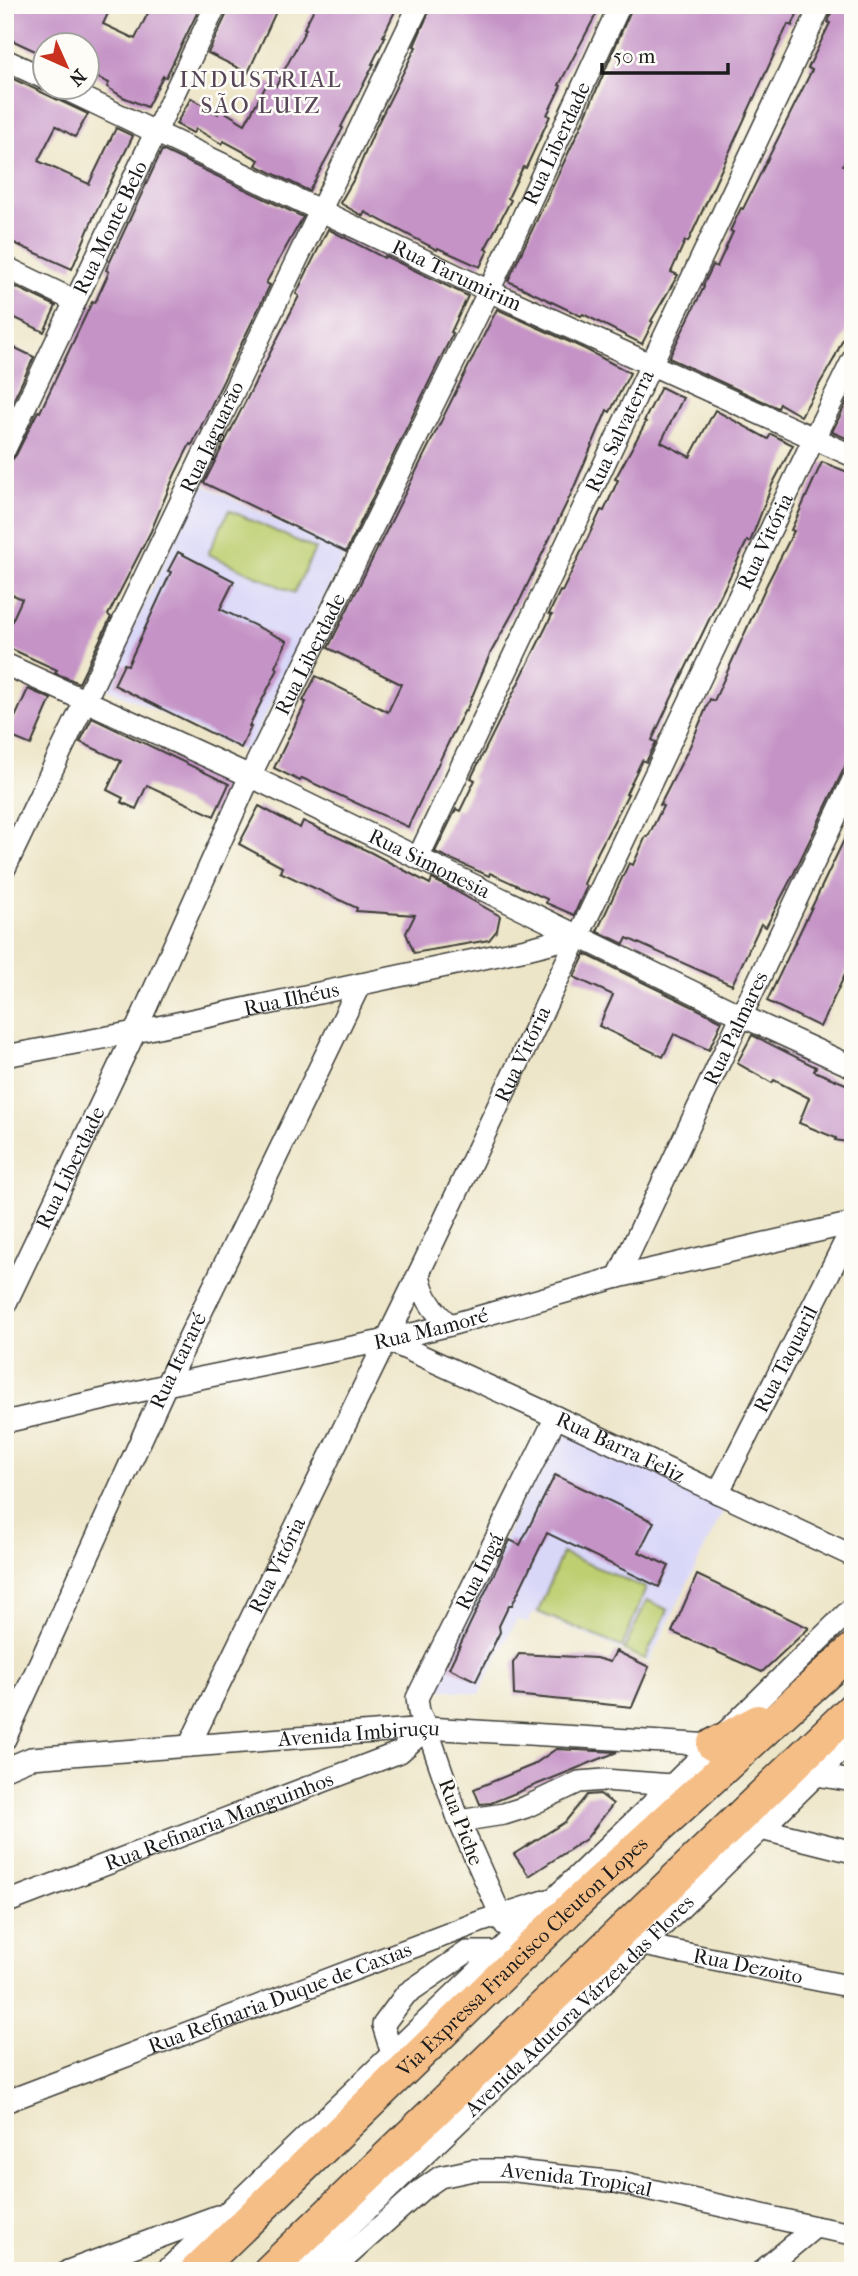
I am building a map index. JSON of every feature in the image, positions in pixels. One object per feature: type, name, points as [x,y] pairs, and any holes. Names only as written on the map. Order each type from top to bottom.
[{"type":"highway","name":"Via Expressa Francisco Cleuton Lopes","points":[[196,2271],[573,1906],[853,1649]]},
{"type":"highway","points":[[713,1745],[802,1697]]},
{"type":"highway","points":[[269,2271],[853,1708]]},
{"type":"highway","points":[[761,1829],[771,1786]]},
{"type":"street","name":"Rua Monte Belo","points":[[5,449],[216,5]]},
{"type":"street","name":"Rua Jaguarão","points":[[5,869],[419,5]]},
{"type":"street","name":"Rua Liberdade","points":[[5,1305],[135,1032],[250,776],[489,292],[620,5]]},
{"type":"street","name":"Rua Salvaterra","points":[[418,858],[821,5]]},
{"type":"street","points":[[5,60],[32,73]]},
{"type":"street","name":"Rua Tarumirim","points":[[93,102],[489,292],[853,456]]},
{"type":"street","points":[[5,267],[75,301]]},
{"type":"street","name":"Rua Vitória","points":[[189,1746],[387,1340],[853,359]]},
{"type":"street","name":"Rua Simonesia","points":[[5,664],[250,776],[418,858],[540,928],[578,936],[853,1067]]},
{"type":"street","name":"Rua Palmares","points":[[618,1277],[853,780]]},
{"type":"street","points":[[540,928],[557,961],[559,978]]},
{"type":"street","name":"Rua Ilhéus","points":[[5,1056],[135,1032],[526,949],[540,928],[578,936]]},
{"type":"street","name":"Rua Itararé","points":[[5,1739],[166,1385],[360,984]]},
{"type":"street","name":"Rua Mamoré","points":[[5,1422],[166,1385],[387,1340],[450,1325],[618,1277],[853,1224]]},
{"type":"street","name":"Rua Taquaril","points":[[718,1493],[853,1224]]},
{"type":"street","points":[[419,1273],[421,1287],[428,1301],[438,1316],[450,1325]]},
{"type":"street","name":"Rua Barra Feliz","points":[[387,1340],[853,1556]]},
{"type":"street","name":"Rua Ingá","points":[[427,1728],[419,1712],[417,1698],[556,1417]]},
{"type":"street","points":[[166,2271],[672,1785],[853,1607]]},
{"type":"street","name":"Avenida Imbiruçu","points":[[5,1769],[31,1758],[427,1728],[713,1745]]},
{"type":"street","name":"Rua Piche","points":[[427,1728],[458,1821],[506,1927],[502,1948]]},
{"type":"street","name":"Rua Refinaria Manguinhos","points":[[5,1903],[400,1752],[427,1728]]},
{"type":"street","name":"Avenida Adutora Várzea das Flores","points":[[303,2271],[853,1739]]},
{"type":"street","points":[[816,1775],[853,1781]]},
{"type":"street","points":[[458,1821],[504,1814],[526,1807],[579,1782],[604,1780],[672,1785]]},
{"type":"street","points":[[761,1829],[853,1853]]},
{"type":"street","name":"Rua Refinaria Duque de Caxias","points":[[5,2102],[499,1915],[554,1898]]},
{"type":"street","name":"Rua Dezoito","points":[[643,1945],[853,1987]]},
{"type":"street","points":[[392,2054],[383,2025],[406,1994],[467,1952],[502,1948]]},
{"type":"street","points":[[429,2150],[440,2177]]},
{"type":"street","name":"Avenida Tropical","points":[[331,2271],[420,2191],[440,2177],[473,2170],[506,2170],[616,2182],[853,2234]]},
{"type":"street","points":[[68,2271],[226,2213]]},
{"type":"street","points":[[762,2271],[815,2227]]},
{"type":"shaded area","points":[[201,484],[346,553],[247,753],[105,687]]},
{"type":"shaded area","points":[[558,1423],[725,1507],[649,1662],[533,1612],[528,1624],[517,1619],[479,1694],[436,1688]]},
{"type":"green space","points":[[229,510],[315,549],[294,593],[208,554]]},
{"type":"green space","points":[[562,1553],[646,1588],[622,1647],[538,1612]]},
{"type":"green space","points":[[647,1600],[668,1610],[645,1659],[624,1650]]},
{"type":"building","points":[[5,5],[112,5],[103,24],[135,39],[152,5],[201,5],[166,77],[163,76],[147,107],[123,97],[107,87],[109,83],[102,80],[102,32],[32,32],[32,50],[5,37]]},
{"type":"building","points":[[231,5],[279,5],[248,73],[208,53]]},
{"type":"building","points":[[316,5],[398,5],[383,36],[385,37],[374,64],[309,191],[256,165],[259,160],[224,141],[222,144],[196,129],[193,133],[176,124],[191,98],[218,114],[220,109],[245,124],[268,82],[276,86]]},
{"type":"building","points":[[432,5],[601,5],[559,85],[561,86],[547,115],[550,116],[526,168],[523,167],[508,198],[511,200],[485,249],[488,250],[480,267],[438,248],[437,250],[365,212],[363,216],[340,203],[416,47],[414,46]]},
{"type":"building","points":[[633,5],[801,5],[792,26],[788,24],[688,242],[685,241],[671,272],[678,275],[651,321],[653,322],[642,344],[508,281],[581,126]]},
{"type":"building","points":[[834,5],[853,5],[853,143],[843,165],[853,170],[853,317],[834,359],[801,416],[780,404],[778,408],[669,358],[713,265],[717,267],[741,208],[743,209],[812,70],[808,68],[830,23],[828,22]]},
{"type":"building","points":[[5,75],[32,88],[32,102],[62,102],[88,114],[75,137],[56,126],[38,161],[89,184],[116,128],[133,136],[72,269],[5,239],[5,162],[15,143],[5,138]]},
{"type":"building","points":[[162,150],[303,217],[266,283],[270,285],[192,445],[190,444],[175,474],[79,683],[5,646],[5,636],[22,599],[5,591],[5,462],[16,455],[38,411],[40,412],[92,302],[95,303],[109,272],[106,270]]},
{"type":"building","points":[[328,229],[468,296],[451,332],[453,333],[346,552],[204,483],[299,296],[296,294]]},
{"type":"building","points":[[5,282],[56,306],[44,332],[5,313]]},
{"type":"building","points":[[497,309],[585,349],[630,373],[610,412],[607,410],[572,492],[521,598],[490,654],[466,711],[408,827],[302,778],[300,781],[274,768],[316,676],[388,712],[401,684],[328,648]]},
{"type":"building","points":[[5,343],[34,357],[5,418]]},
{"type":"building","points":[[661,387],[683,398],[661,442],[690,457],[715,410],[768,439],[771,434],[793,445],[772,485],[750,542],[747,541],[652,740],[656,742],[646,762],[642,760],[598,852],[574,915],[546,903],[547,899],[490,873],[489,876],[435,852],[456,809],[460,811],[475,780],[471,778],[552,615],[549,614],[560,591],[562,592],[601,510],[604,511],[618,480],[615,479],[646,422],[644,421]]},
{"type":"building","points":[[853,389],[853,441],[832,432]]},
{"type":"building","points":[[822,462],[853,474],[853,760],[849,758],[794,873],[766,927],[761,924],[732,985],[627,938],[624,944],[597,931],[629,863],[633,865],[646,836],[648,837],[663,806],[660,805],[710,699],[714,701],[794,531],[791,530]]},
{"type":"building","points":[[178,552],[234,581],[220,609],[287,641],[275,667],[278,669],[241,748],[114,685],[124,664],[128,665]]},
{"type":"building","points":[[28,689],[51,699],[31,745],[7,735]]},
{"type":"building","points":[[92,718],[229,784],[214,816],[147,785],[136,809],[121,802],[123,798],[107,790],[121,761],[80,742]]},
{"type":"building","points":[[259,806],[300,828],[303,821],[430,884],[432,879],[450,888],[500,916],[497,930],[489,940],[414,953],[406,933],[415,915],[356,911],[357,908],[280,872],[282,867],[239,844]]},
{"type":"building","points":[[853,821],[853,958],[820,1027],[767,1001]]},
{"type":"building","points":[[585,954],[722,1021],[709,1050],[674,1034],[663,1057],[599,1026],[613,995],[574,977]]},
{"type":"building","points":[[752,1035],[816,1067],[814,1071],[853,1087],[853,1143],[835,1140],[836,1138],[799,1123],[809,1098],[774,1080],[772,1083],[737,1063]]},
{"type":"building","points":[[555,1475],[654,1522],[639,1552],[669,1566],[659,1587],[547,1533],[512,1605],[509,1605],[499,1626],[500,1632],[476,1681],[449,1668],[510,1540],[520,1545]]},
{"type":"building","points":[[697,1575],[809,1628],[762,1672],[672,1632]]},
{"type":"building","points":[[616,1651],[649,1667],[632,1707],[514,1695],[513,1663],[519,1654],[596,1658],[610,1662]]},
{"type":"building","points":[[556,1749],[617,1752],[491,1803],[480,1804],[474,1789],[533,1765]]},
{"type":"building","points":[[600,1794],[613,1804],[586,1839],[529,1876],[514,1854],[565,1822],[587,1795]]},
{"type":"district","name":"INDUSTRIAL SÃO LUIZ","points":[[261,92]]}]
